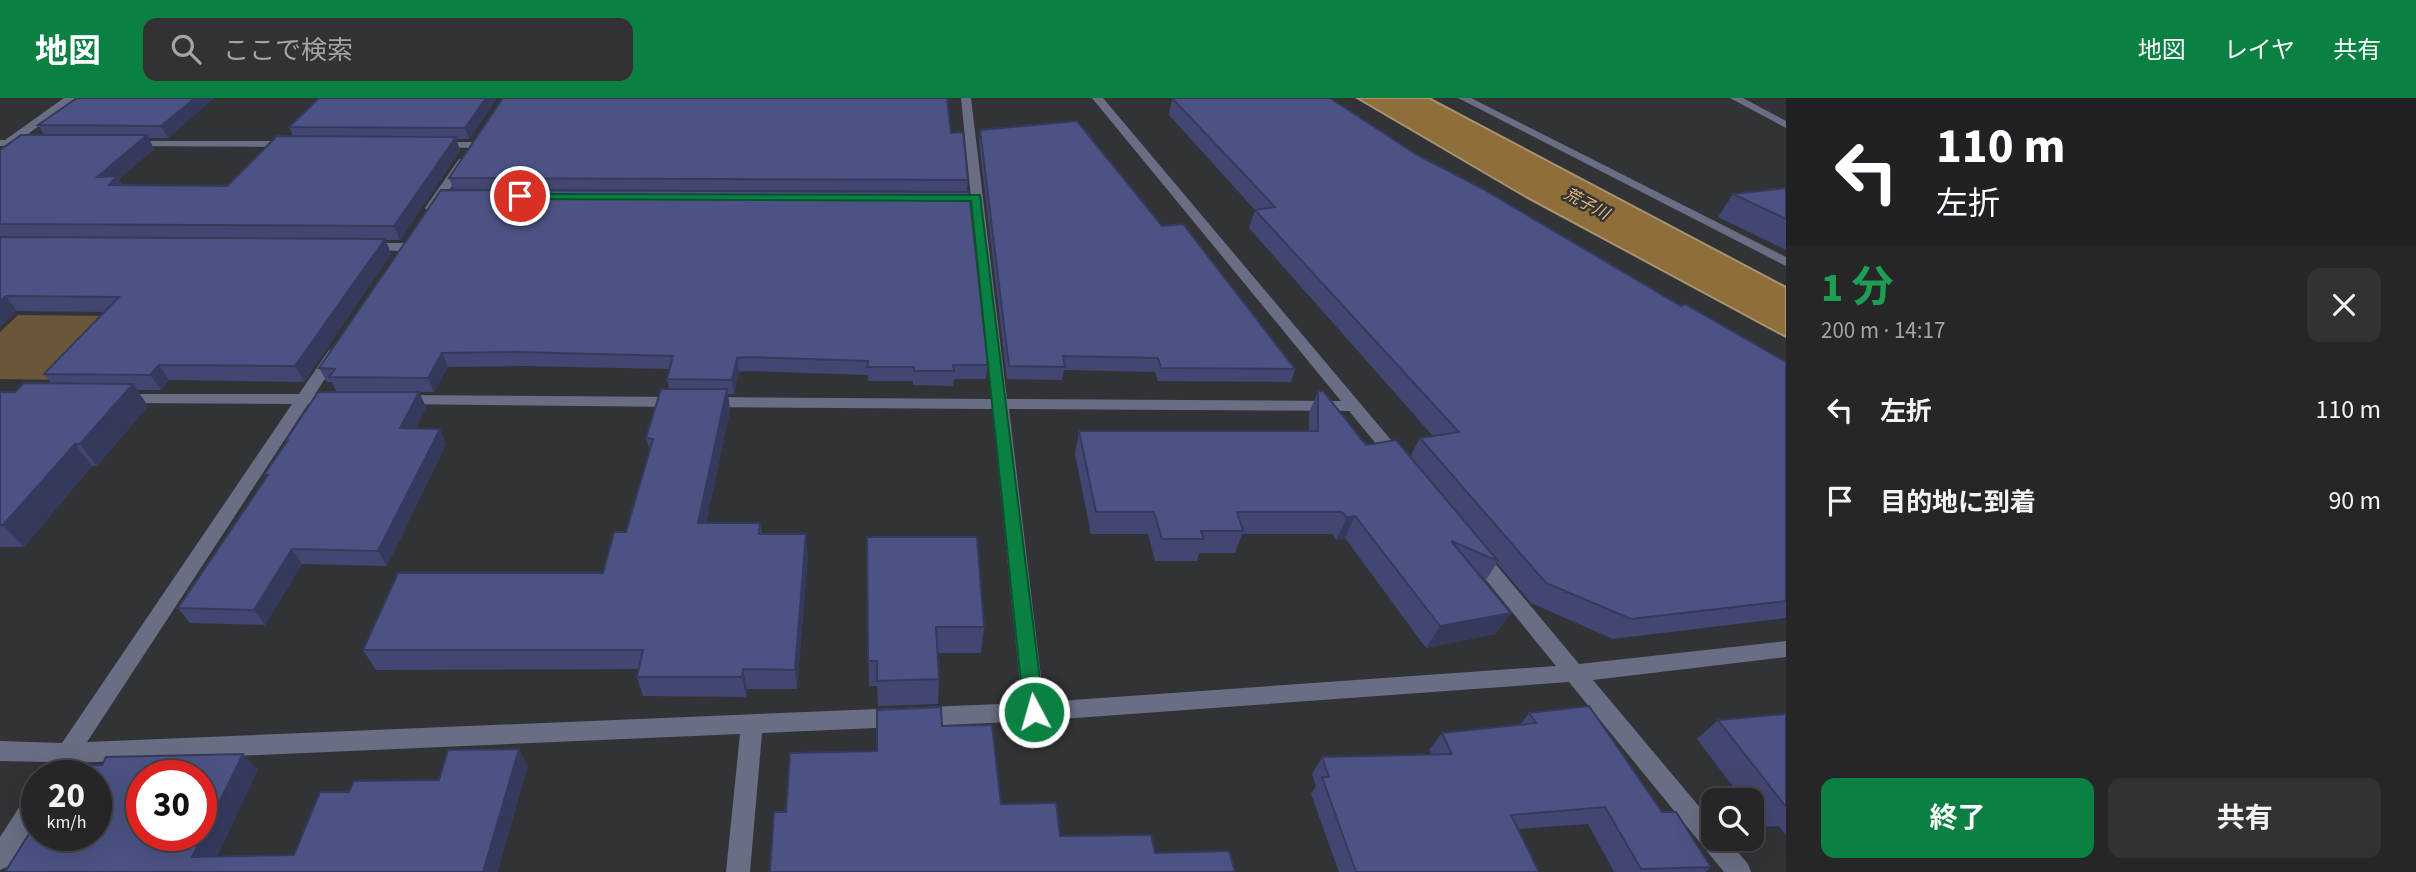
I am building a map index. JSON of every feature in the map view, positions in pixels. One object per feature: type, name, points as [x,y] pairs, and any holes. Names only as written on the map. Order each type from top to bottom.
[{"type":"street","points":[[3,145],[71,98]]},
{"type":"street","points":[[965,98],[970,197],[1000,404],[1034,712]]},
{"type":"street","points":[[1097,98],[1407,470]]},
{"type":"street","points":[[1463,98],[1786,262]]},
{"type":"street","points":[[1735,98],[1786,125]]},
{"type":"street","points":[[391,269],[412,237],[446,196],[477,140],[419,145]]},
{"type":"street","points":[[3,145],[49,143]]},
{"type":"street","points":[[117,144],[309,144]]},
{"type":"street","points":[[349,247],[412,237]]},
{"type":"street","points":[[62,760],[347,334]]},
{"type":"street","points":[[97,398],[359,400]]},
{"type":"street","points":[[387,400],[1354,406]]},
{"type":"street","points":[[1468,545],[1739,872]]},
{"type":"street","points":[[0,751],[67,753],[1034,712],[1574,673],[1786,649]]},
{"type":"street","points":[[738,872],[752,722]]},
{"type":"street","points":[[0,858],[21,825]]},
{"type":"shaded area","points":[[18,315],[121,316],[59,380],[0,379],[0,332]]},
{"type":"water","name":"荒子川","points":[[1357,98],[1429,98],[1786,287],[1786,337],[1524,196]]},
{"type":"building","points":[[77,98],[195,98],[161,126],[38,125]]},
{"type":"building","points":[[319,98],[486,98],[465,128],[289,127]]},
{"type":"building","points":[[503,98],[947,98],[951,133],[963,132],[968,180],[449,178]]},
{"type":"building","points":[[1172,98],[1330,98],[1417,155],[1483,189],[1681,306],[1685,304],[1786,362],[1786,601],[1631,619],[1546,583],[1420,438],[1459,432],[1255,210],[1275,207]]},
{"type":"building","points":[[1077,121],[1162,226],[1183,224],[1295,369],[1161,368],[1158,358],[1063,356],[1065,367],[1009,366],[980,130]]},
{"type":"building","points":[[21,135],[147,135],[97,177],[117,176],[109,185],[227,186],[277,136],[456,137],[394,226],[0,224],[0,150]]},
{"type":"building","points":[[1786,188],[1786,219],[1733,194]]},
{"type":"building","points":[[441,190],[969,192],[988,365],[953,365],[954,371],[914,371],[914,367],[867,367],[868,361],[747,357],[737,358],[732,380],[667,379],[673,356],[442,353],[428,378],[329,377],[335,369],[319,368]]},
{"type":"building","points":[[0,237],[385,239],[295,366],[159,365],[150,375],[44,374],[119,297],[6,296],[0,301]]},
{"type":"building","points":[[24,383],[133,384],[80,444],[75,444],[3,525],[0,525],[0,392],[15,392]]},
{"type":"building","points":[[661,389],[727,389],[698,523],[760,523],[759,534],[806,534],[795,670],[743,669],[742,677],[637,677],[643,650],[363,650],[398,573],[603,573],[614,532],[626,532],[653,439],[646,438]]},
{"type":"building","points":[[1318,391],[1323,391],[1366,445],[1396,440],[1498,561],[1451,541],[1511,613],[1440,626],[1355,516],[1347,518],[1342,512],[1237,512],[1243,531],[1201,531],[1204,539],[1162,539],[1154,512],[1096,512],[1079,431],[1318,431]]},
{"type":"building","points":[[318,392],[419,392],[400,428],[440,429],[378,551],[292,549],[254,610],[178,608],[268,475],[264,475]]},
{"type":"building","points":[[867,537],[977,537],[984,627],[936,627],[939,679],[877,681],[877,661],[868,661]]},
{"type":"building","points":[[1589,706],[1662,812],[1676,812],[1711,867],[1641,869],[1605,807],[1511,815],[1539,872],[1356,872],[1322,777],[1329,777],[1322,757],[1452,754],[1442,733],[1536,723],[1529,713]]},
{"type":"building","points":[[941,707],[942,726],[992,725],[1001,804],[1056,803],[1060,836],[1151,835],[1155,853],[1229,851],[1235,872],[770,872],[774,812],[786,812],[790,753],[877,751],[877,710]]},
{"type":"building","points":[[1786,714],[1786,807],[1718,720]]},
{"type":"building","points":[[519,749],[483,872],[5,872],[21,846],[21,851],[112,851],[112,760],[104,760],[106,757],[243,754],[217,807],[217,760],[126,760],[126,851],[195,851],[192,857],[294,855],[320,792],[349,792],[354,781],[439,780],[448,750]]},
{"type":"route","points":[[520,196],[976,198],[1034,712]]}]
